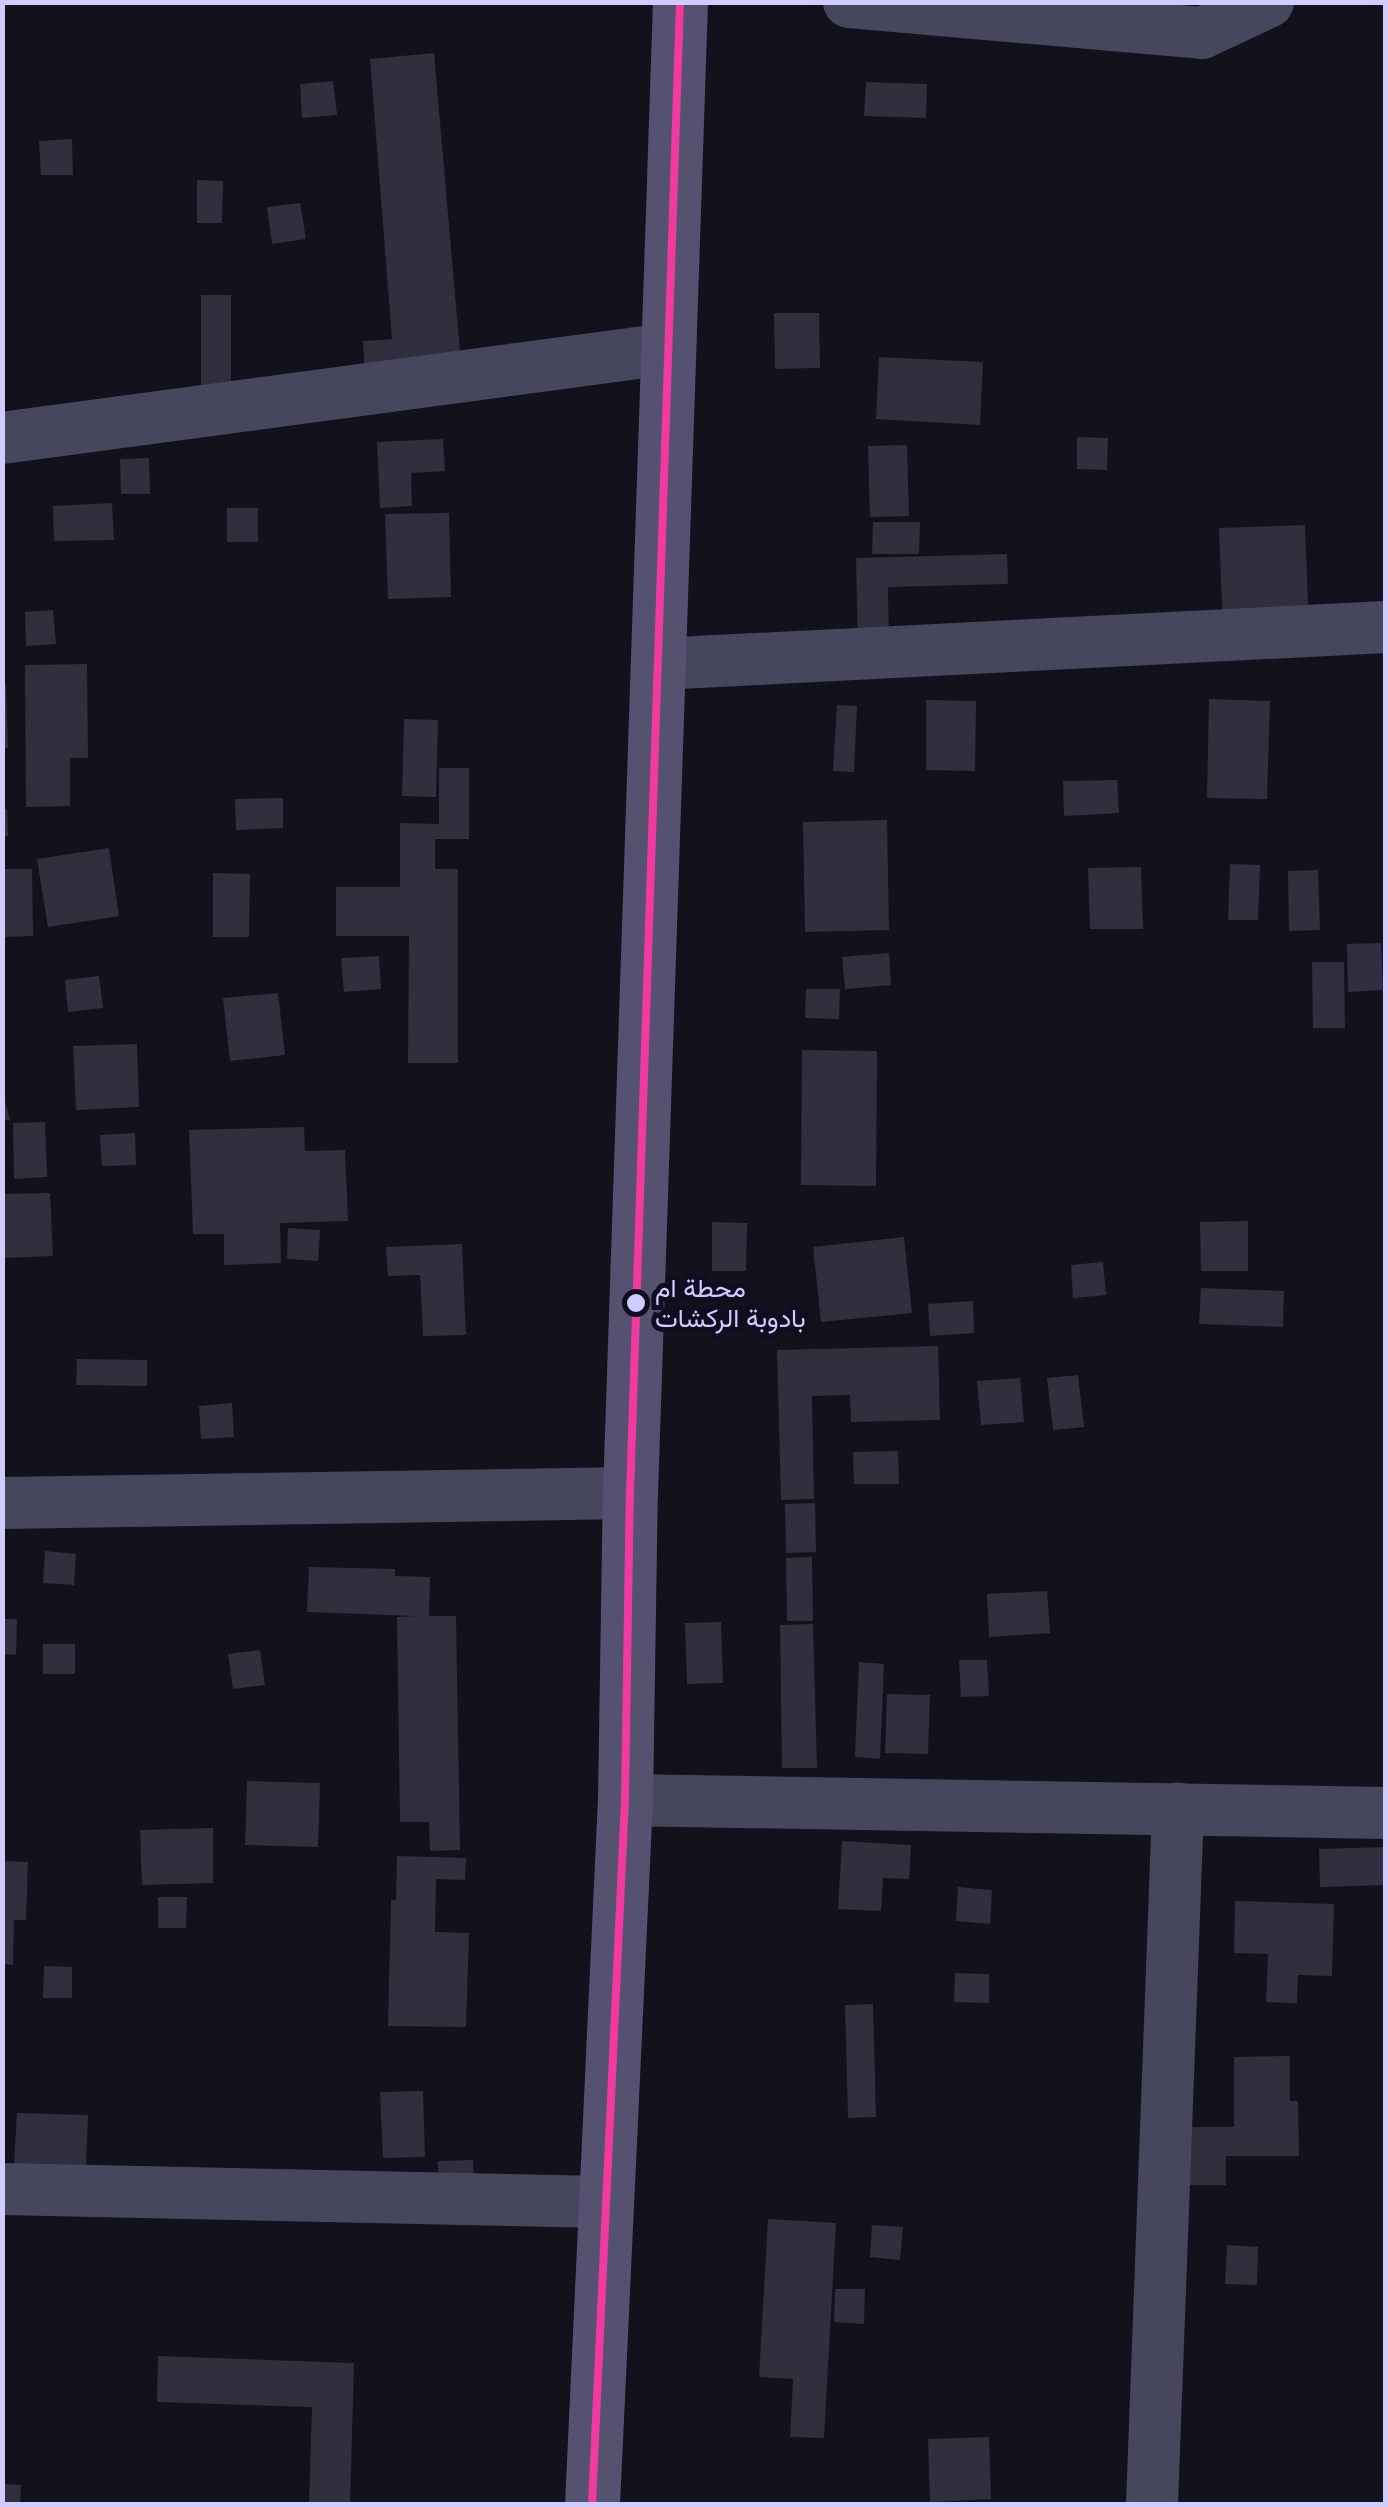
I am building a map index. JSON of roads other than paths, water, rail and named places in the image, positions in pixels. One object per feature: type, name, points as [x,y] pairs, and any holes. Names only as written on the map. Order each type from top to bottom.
[{"type":"main road","points":[[592,2504],[625,1800],[630,1493],[680,2]]},
{"type":"street","points":[[849,2],[1202,33],[1268,2]]},
{"type":"street","points":[[2,438],[667,349]]},
{"type":"street","points":[[658,664],[1386,627]]},
{"type":"street","points":[[2,1503],[630,1493]]},
{"type":"street","points":[[625,1800],[1386,1813]]},
{"type":"street","points":[[1152,2504],[1178,1808]]},
{"type":"street","points":[[2,2189],[605,2202]]},
{"type":"place","name":"محطة ام بادوبة الركشات","points":[[636,1303]]}]
